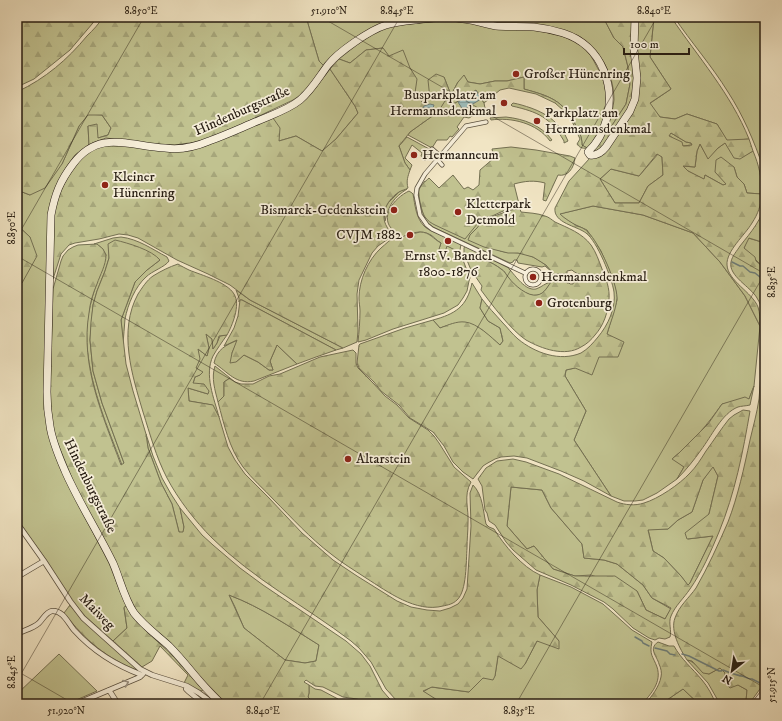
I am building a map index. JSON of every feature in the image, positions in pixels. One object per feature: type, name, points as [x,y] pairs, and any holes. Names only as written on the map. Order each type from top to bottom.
[{"type":"main road","name":"Hindenburgstraße","points":[[222,704],[169,647],[134,613],[122,588],[113,563],[73,489],[53,439],[47,408],[51,215],[54,198],[59,186],[70,168],[84,151],[98,144],[106,142],[121,142],[168,149],[185,148],[208,142],[284,110],[296,103],[310,91],[333,60],[347,48],[373,31],[386,25],[398,22],[445,17],[463,19],[495,26],[532,27],[551,30],[575,38],[588,47],[604,71],[608,82],[610,95],[605,124],[600,138],[589,151],[589,155],[595,155],[602,152],[630,111],[635,99],[638,78],[634,50],[635,17]]},
{"type":"street","points":[[486,122],[466,126],[424,174],[414,190],[419,211],[424,223],[432,230],[495,257],[525,273]]},
{"type":"street","points":[[432,149],[442,166]]},
{"type":"street","points":[[533,268],[538,270],[541,275],[539,282],[534,285],[529,284],[524,276],[525,273],[533,268]]},
{"type":"street","points":[[559,277],[568,271]]},
{"type":"street","points":[[541,277],[573,277]]},
{"type":"street","name":"Maiweg","points":[[17,523],[83,618],[144,673],[187,686],[214,704]]},
{"type":"street","points":[[17,577],[44,561]]},
{"type":"street","points":[[17,634],[34,627],[49,612],[59,612],[96,651],[116,664],[144,673],[140,678],[76,704]]},
{"type":"street","points":[[187,686],[186,689],[188,692],[204,704]]},
{"type":"street","points":[[109,690],[118,704]]},
{"type":"street","points":[[754,704],[765,690]]},
{"type":"green space","points":[[17,17],[98,17],[70,50],[34,79],[17,87]]},
{"type":"green space","points":[[103,17],[306,17],[319,61],[324,66],[302,94],[293,100],[240,125],[196,142],[175,145],[153,144],[106,138],[89,145],[88,126],[97,124],[98,138],[108,135],[111,128],[102,115],[88,115],[79,126],[62,164],[45,188],[30,195],[17,190],[17,170],[21,160],[17,156],[17,92],[28,87],[64,61],[96,27]]},
{"type":"green space","points":[[306,17],[411,17],[378,25],[324,66],[319,61]]},
{"type":"green space","points":[[473,17],[603,17],[614,38],[623,47],[630,84],[626,104],[609,130],[606,130],[614,100],[611,80],[604,62],[585,40],[577,35],[498,23]]},
{"type":"green space","points":[[603,17],[632,17],[636,79],[632,102],[603,147],[593,153],[592,150],[606,130],[609,130],[626,104],[630,84],[623,47],[614,38]]},
{"type":"green space","points":[[637,17],[654,17],[650,57],[671,89],[650,103],[660,117],[675,119],[687,114],[717,124],[727,140],[749,139],[753,151],[740,159],[734,158],[725,143],[708,159],[700,144],[697,151],[695,167],[683,166],[688,171],[704,179],[705,175],[723,185],[726,184],[715,172],[716,160],[721,157],[734,167],[737,177],[744,184],[747,193],[762,194],[760,206],[756,216],[730,254],[727,265],[731,276],[751,296],[758,307],[760,314],[760,326],[745,296],[720,262],[693,233],[643,215],[593,206],[560,214],[577,226],[586,230],[592,237],[607,263],[616,291],[617,298],[607,334],[624,342],[618,357],[599,357],[592,375],[575,368],[566,370],[565,376],[586,411],[574,440],[611,496],[584,481],[561,471],[527,458],[514,456],[501,457],[486,464],[473,479],[453,462],[444,446],[433,432],[410,418],[399,405],[381,391],[359,368],[357,363],[359,345],[405,328],[433,320],[440,328],[459,322],[470,323],[484,331],[500,345],[503,341],[500,328],[488,321],[480,308],[482,299],[516,337],[540,352],[548,355],[565,357],[581,353],[590,346],[608,322],[614,304],[613,286],[599,251],[590,237],[586,233],[562,221],[555,213],[555,208],[569,181],[590,158],[596,157],[631,112],[636,58]],"holes":[[[671,133],[686,142],[691,143],[692,145],[683,146],[682,142],[669,136]],[[657,154],[662,157],[663,175],[648,186],[639,203],[615,203],[600,179],[611,169],[639,176]]]},
{"type":"green space","points":[[654,17],[671,17],[724,91],[742,122],[749,139],[727,141],[717,124],[687,114],[675,119],[660,117],[649,104],[671,89],[650,57]]},
{"type":"green space","points":[[674,17],[765,17],[765,167],[763,167],[748,128],[739,110],[722,82]]},
{"type":"green space","points":[[452,20],[536,30],[556,34],[583,47],[591,56],[599,71],[604,82],[606,94],[604,119],[592,143],[587,148],[582,145],[581,137],[575,124],[560,104],[541,94],[524,89],[524,77],[507,81],[495,81],[480,84],[468,82],[464,76],[458,82],[451,95],[444,77],[430,99],[422,102],[415,93],[416,79],[410,68],[389,57],[383,48],[366,50],[350,63],[339,59],[356,45],[388,26]]},
{"type":"green space","points":[[383,48],[389,56],[403,50],[410,68],[417,79],[415,93],[422,102],[430,99],[428,80],[436,74],[444,77],[451,95],[458,82],[464,75],[468,82],[480,84],[495,81],[507,81],[524,77],[524,89],[548,97],[560,104],[565,109],[579,132],[582,145],[587,148],[581,148],[577,144],[580,139],[571,119],[564,111],[555,103],[536,94],[509,88],[500,90],[484,103],[476,90],[455,103],[448,100],[445,101],[438,112],[410,132],[399,146],[405,163],[410,170],[407,181],[408,188],[395,195],[386,207],[384,212],[385,222],[392,235],[372,253],[359,280],[357,294],[357,342],[343,348],[250,300],[230,285],[177,260],[138,238],[128,235],[119,234],[69,245],[61,254],[53,279],[54,214],[58,196],[72,169],[92,149],[114,144],[169,151],[273,118],[280,128],[279,141],[296,136],[322,151],[336,139],[358,113],[355,106],[330,69],[339,59],[350,63],[366,50]]},
{"type":"green space","points":[[330,69],[355,106],[358,113],[336,139],[322,151],[296,136],[279,141],[273,118],[305,100]]},
{"type":"green space","points":[[476,90],[484,103],[485,108],[469,118],[464,117],[457,127],[459,129],[452,137],[450,136],[447,140],[437,140],[432,148],[408,135],[438,112],[446,100],[455,103]]},
{"type":"green space","points":[[513,103],[520,104],[543,113],[558,125],[568,141],[564,143],[554,126],[548,121],[536,113],[512,106],[511,105]]},
{"type":"green space","points":[[88,114],[102,115],[111,128],[108,135],[98,138],[88,126],[89,145],[75,155],[67,166],[57,185],[44,409],[78,504],[109,563],[127,606],[124,608],[127,628],[113,641],[85,616],[72,601],[46,560],[17,519],[17,276],[22,283],[30,237],[17,225],[17,190],[30,195],[62,164],[79,126]]},
{"type":"green space","points":[[506,117],[519,119],[532,124],[543,130],[552,140],[550,141],[538,130],[523,123],[507,119],[491,120],[490,118]]},
{"type":"green space","points":[[671,133],[686,142],[691,143],[692,145],[683,146],[669,135]]},
{"type":"green space","points":[[407,137],[431,150],[425,161],[421,156],[422,153],[412,145],[405,158],[412,165],[410,170],[405,163],[399,146]]},
{"type":"green space","points":[[725,143],[740,158],[753,151],[760,172],[762,194],[747,193],[744,184],[737,177],[734,167],[715,172],[727,184],[723,185],[705,175],[705,180],[682,166],[695,167],[697,151],[700,144],[708,158]]},
{"type":"green space","points":[[511,147],[536,150],[575,158],[572,168],[568,173],[565,175],[558,175],[546,201],[543,200],[545,183],[530,181],[514,184],[519,204],[492,216],[482,218],[465,239],[430,222],[426,218],[420,204],[419,190],[429,178],[439,188],[453,175],[464,189],[468,187],[473,190],[479,185],[480,170],[494,158],[492,149]]},
{"type":"green space","points":[[658,154],[662,157],[663,175],[648,186],[639,203],[615,203],[600,179],[611,169],[639,176]]},
{"type":"green space","name":"Kletterpark Detmold","points":[[425,181],[437,193],[464,190],[468,188],[496,215],[500,251],[529,255],[542,262],[552,272],[545,266],[542,267],[518,263],[517,260],[510,263],[433,227],[426,221],[420,201],[419,190]]},
{"type":"green space","points":[[407,189],[392,202],[385,221],[384,210],[388,203],[400,191]]},
{"type":"green space","points":[[409,191],[413,194],[415,207],[421,223],[431,231],[445,237],[445,240],[449,239],[461,244],[460,250],[457,251],[448,247],[445,252],[439,251],[441,243],[431,235],[423,232],[406,235],[400,240],[398,240],[397,237],[391,237],[394,231],[389,226],[387,220],[388,214],[393,203]]},
{"type":"green space","points":[[765,201],[765,243],[749,238],[744,248],[755,257],[756,261],[764,268],[765,327],[763,312],[759,302],[754,294],[736,277],[731,267],[731,262],[732,258],[762,214]]},
{"type":"green space","points":[[593,206],[643,215],[693,233],[720,262],[745,296],[760,326],[754,386],[749,399],[722,404],[699,433],[673,458],[684,467],[677,479],[657,493],[643,500],[624,501],[611,496],[574,440],[586,411],[565,376],[566,370],[575,368],[607,334],[617,300],[613,280],[601,251],[587,230],[567,221],[559,214]]},
{"type":"green space","points":[[520,209],[521,212],[546,216],[583,237],[591,245],[605,276],[609,295],[608,309],[605,318],[601,327],[592,339],[585,345],[575,350],[561,352],[546,349],[520,336],[502,317],[481,290],[482,286],[471,270],[464,253],[478,257],[498,267],[504,271],[511,281],[518,287],[533,295],[542,293],[552,281],[567,281],[567,283],[573,284],[579,281],[579,273],[578,274],[572,270],[567,271],[567,274],[552,274],[546,265],[533,257],[484,247],[468,240],[470,235],[483,220],[511,210]]},
{"type":"green space","points":[[17,225],[30,237],[37,256],[22,283],[17,276]]},
{"type":"green space","points":[[420,232],[429,234],[441,243],[439,251],[445,252],[447,246],[457,251],[458,254],[461,255],[470,278],[467,291],[458,305],[444,313],[358,342],[360,315],[359,291],[368,264],[376,253],[392,239],[396,237],[400,240],[404,236]]},
{"type":"green space","points":[[121,237],[145,245],[167,257],[169,261],[146,277],[135,291],[126,313],[123,344],[121,320],[135,282],[160,260],[109,244],[109,258],[93,305],[90,340],[93,371],[102,403],[124,463],[122,465],[105,422],[96,393],[87,347],[87,323],[90,305],[106,255],[98,245],[94,244]]},
{"type":"green space","points":[[748,238],[765,243],[765,272],[764,268],[744,248]]},
{"type":"green space","points":[[115,240],[139,247],[156,256],[160,260],[135,282],[121,320],[126,364],[146,434],[148,448],[161,483],[172,504],[179,532],[183,532],[184,527],[180,508],[202,535],[240,568],[346,641],[361,654],[370,666],[382,690],[395,704],[373,704],[357,699],[343,697],[323,687],[315,686],[306,680],[304,682],[309,685],[308,697],[315,704],[227,704],[137,612],[76,488],[56,439],[51,412],[50,394],[53,289],[61,261],[68,250],[78,245],[97,244],[103,249],[106,259],[90,306],[87,333],[90,371],[101,409],[121,465],[124,463],[102,403],[93,371],[90,340],[93,305],[109,258],[108,244]],"holes":[[[229,595],[275,618],[319,645],[316,661],[305,663],[285,660],[244,628]]]},
{"type":"green space","points":[[465,246],[509,268],[528,288],[536,289],[551,282],[542,293],[538,295],[530,295],[514,284],[504,271],[498,267],[478,257],[464,253]]},
{"type":"green space","points":[[178,264],[226,286],[234,294],[237,304],[233,321],[227,335],[219,336],[213,349],[212,339],[206,334],[209,348],[207,356],[198,349],[200,359],[196,368],[203,372],[195,377],[193,383],[204,384],[209,391],[208,394],[188,388],[189,401],[213,405],[219,417],[228,447],[235,460],[245,474],[302,533],[333,560],[397,601],[411,607],[440,611],[458,604],[463,598],[467,589],[471,526],[470,493],[473,485],[481,498],[486,524],[494,529],[503,542],[520,561],[540,575],[537,590],[538,617],[559,641],[559,649],[537,641],[521,669],[498,656],[493,680],[483,678],[469,692],[432,687],[423,691],[442,703],[449,704],[402,704],[397,701],[386,689],[371,662],[351,641],[262,579],[228,553],[212,538],[182,502],[171,486],[163,470],[139,398],[131,368],[129,353],[129,323],[132,308],[138,294],[153,276]]},
{"type":"green space","points":[[472,283],[482,299],[480,308],[488,321],[500,328],[503,341],[500,345],[481,329],[452,324],[440,328],[433,320],[448,315],[459,308],[467,298]]},
{"type":"green space","points":[[236,290],[250,300],[343,348],[336,350],[242,300],[239,302]]},
{"type":"green space","points":[[240,300],[336,350],[297,364],[277,345],[270,361],[273,370],[269,370],[258,362],[244,355],[236,362],[230,363],[237,340],[224,346],[234,328],[238,316]]},
{"type":"green space","points":[[765,329],[765,682],[749,704],[742,704],[746,701],[747,690],[738,685],[730,688],[725,683],[725,673],[720,668],[709,674],[703,673],[692,661],[687,660],[676,640],[674,623],[679,610],[696,588],[709,564],[728,522],[735,502],[759,399]]},
{"type":"green space","points":[[206,334],[212,339],[213,349],[220,336],[227,335],[213,356],[209,371],[211,386],[219,417],[212,405],[189,401],[188,388],[208,394],[193,384],[195,377],[200,375],[202,372],[196,368],[198,349],[207,356],[209,348]]},
{"type":"green space","points":[[238,340],[232,353],[236,362],[244,355],[258,362],[269,370],[273,370],[270,361],[277,345],[297,364],[254,381],[242,381],[232,377],[214,363],[217,354],[223,348]]},
{"type":"green space","points":[[353,350],[356,353],[356,363],[358,368],[409,418],[428,430],[434,436],[454,467],[471,482],[467,492],[468,526],[466,568],[463,590],[460,596],[450,604],[443,606],[423,607],[413,604],[393,595],[339,560],[308,535],[250,476],[234,452],[218,402],[224,396],[224,382],[230,378],[241,384],[253,384],[269,376],[280,374],[320,357]]},
{"type":"green space","points":[[215,366],[230,378],[224,382],[224,396],[218,402],[213,380]]},
{"type":"green space","points":[[754,386],[750,405],[738,407],[727,414],[693,461],[677,479],[684,467],[672,459],[708,424],[722,404],[745,397],[749,399]]},
{"type":"green space","points":[[743,410],[750,411],[730,502],[706,561],[688,592],[671,616],[670,637],[655,640],[649,638],[633,628],[604,602],[571,585],[536,570],[513,550],[495,525],[489,521],[485,510],[482,486],[478,479],[486,468],[497,461],[513,459],[526,462],[559,474],[617,502],[637,505],[662,495],[686,477],[696,466],[729,419]],"holes":[[[713,467],[718,476],[709,514],[685,533],[687,539],[713,536],[688,585],[664,558],[653,551],[648,530],[668,529],[678,520],[692,512],[703,480]],[[511,487],[542,490],[551,508],[582,544],[584,558],[604,560],[617,564],[643,585],[652,598],[671,608],[665,619],[646,610],[637,591],[615,576],[575,576],[553,569],[534,546],[527,549],[507,526]]]},
{"type":"green space","points":[[146,434],[162,478],[180,508],[184,527],[183,533],[179,532],[172,504],[161,483],[148,448]]},
{"type":"green space","points":[[713,466],[718,476],[709,514],[688,539],[713,536],[688,586],[664,558],[653,551],[648,529],[668,529],[678,520],[692,512],[703,480]]},
{"type":"green space","points":[[511,487],[542,490],[551,508],[582,544],[584,558],[604,560],[617,564],[643,585],[652,598],[671,609],[665,619],[646,610],[637,591],[591,575],[575,576],[553,569],[534,546],[527,549],[507,526]]},
{"type":"green space","points":[[540,575],[571,587],[603,604],[632,630],[652,642],[651,653],[657,667],[658,678],[655,687],[642,704],[449,704],[442,703],[423,692],[431,687],[469,692],[483,678],[495,676],[498,656],[525,664],[537,641],[559,641],[538,617],[537,590]]},
{"type":"green space","points":[[229,595],[264,611],[319,645],[316,661],[305,663],[285,660],[244,628]]},
{"type":"green space","points":[[70,605],[82,619],[139,671],[116,660],[97,648],[80,632],[64,613]]},
{"type":"green space","points":[[127,606],[145,630],[172,655],[203,690],[201,691],[184,683],[188,675],[160,646],[152,661],[142,667],[113,641],[127,628],[124,607]]},
{"type":"green space","points":[[658,642],[669,646],[674,646],[710,691],[716,704],[699,704],[683,689],[661,704],[645,704],[653,695],[661,677],[661,669],[653,650]]},
{"type":"green space","points":[[59,654],[97,691],[67,704],[17,704],[17,694]]},
{"type":"green space","points":[[687,660],[705,673],[709,674],[720,668],[725,673],[725,683],[738,685],[747,690],[746,701],[742,704],[720,704],[708,683]]},
{"type":"green space","points":[[309,685],[338,699],[336,703],[315,704],[308,697]]},
{"type":"green space","points":[[683,689],[699,704],[661,704]]},
{"type":"water","points":[[476,91],[481,99],[463,110],[458,102]]},
{"type":"water","points":[[430,104],[434,105],[433,108],[426,114],[422,114],[421,111],[424,106]]},
{"type":"waterway","points":[[732,262],[743,266],[765,281]]},
{"type":"waterway","points":[[635,637],[649,646]]},
{"type":"waterway","points":[[655,648],[675,655]]},
{"type":"waterway","points":[[682,654],[719,671],[723,670],[743,676],[762,684]]},
{"type":"place","name":"Großer Hünenring","points":[[516,74]]},
{"type":"place","name":"Busparkplatz am Hermannsdenkmal","points":[[504,103]]},
{"type":"place","name":"Parkplatz am Hermannsdenkmal","points":[[537,121]]},
{"type":"place","name":"Hermanneum","points":[[414,155]]},
{"type":"place","name":"Kleiner Hünenring","points":[[105,185]]},
{"type":"place","name":"Bismarck-Gedenkstein","points":[[394,210]]},
{"type":"place","name":"Kletterpark Detmold","points":[[458,212]]},
{"type":"place","name":"CVJM 1882","points":[[410,235]]},
{"type":"place","name":"Ernst V. Bandel 1800-1876","points":[[448,241]]},
{"type":"place","name":"Hermannsdenkmal","points":[[533,277]]},
{"type":"place","name":"Grotenburg","points":[[539,303]]},
{"type":"place","name":"Altarstein","points":[[348,459]]}]
